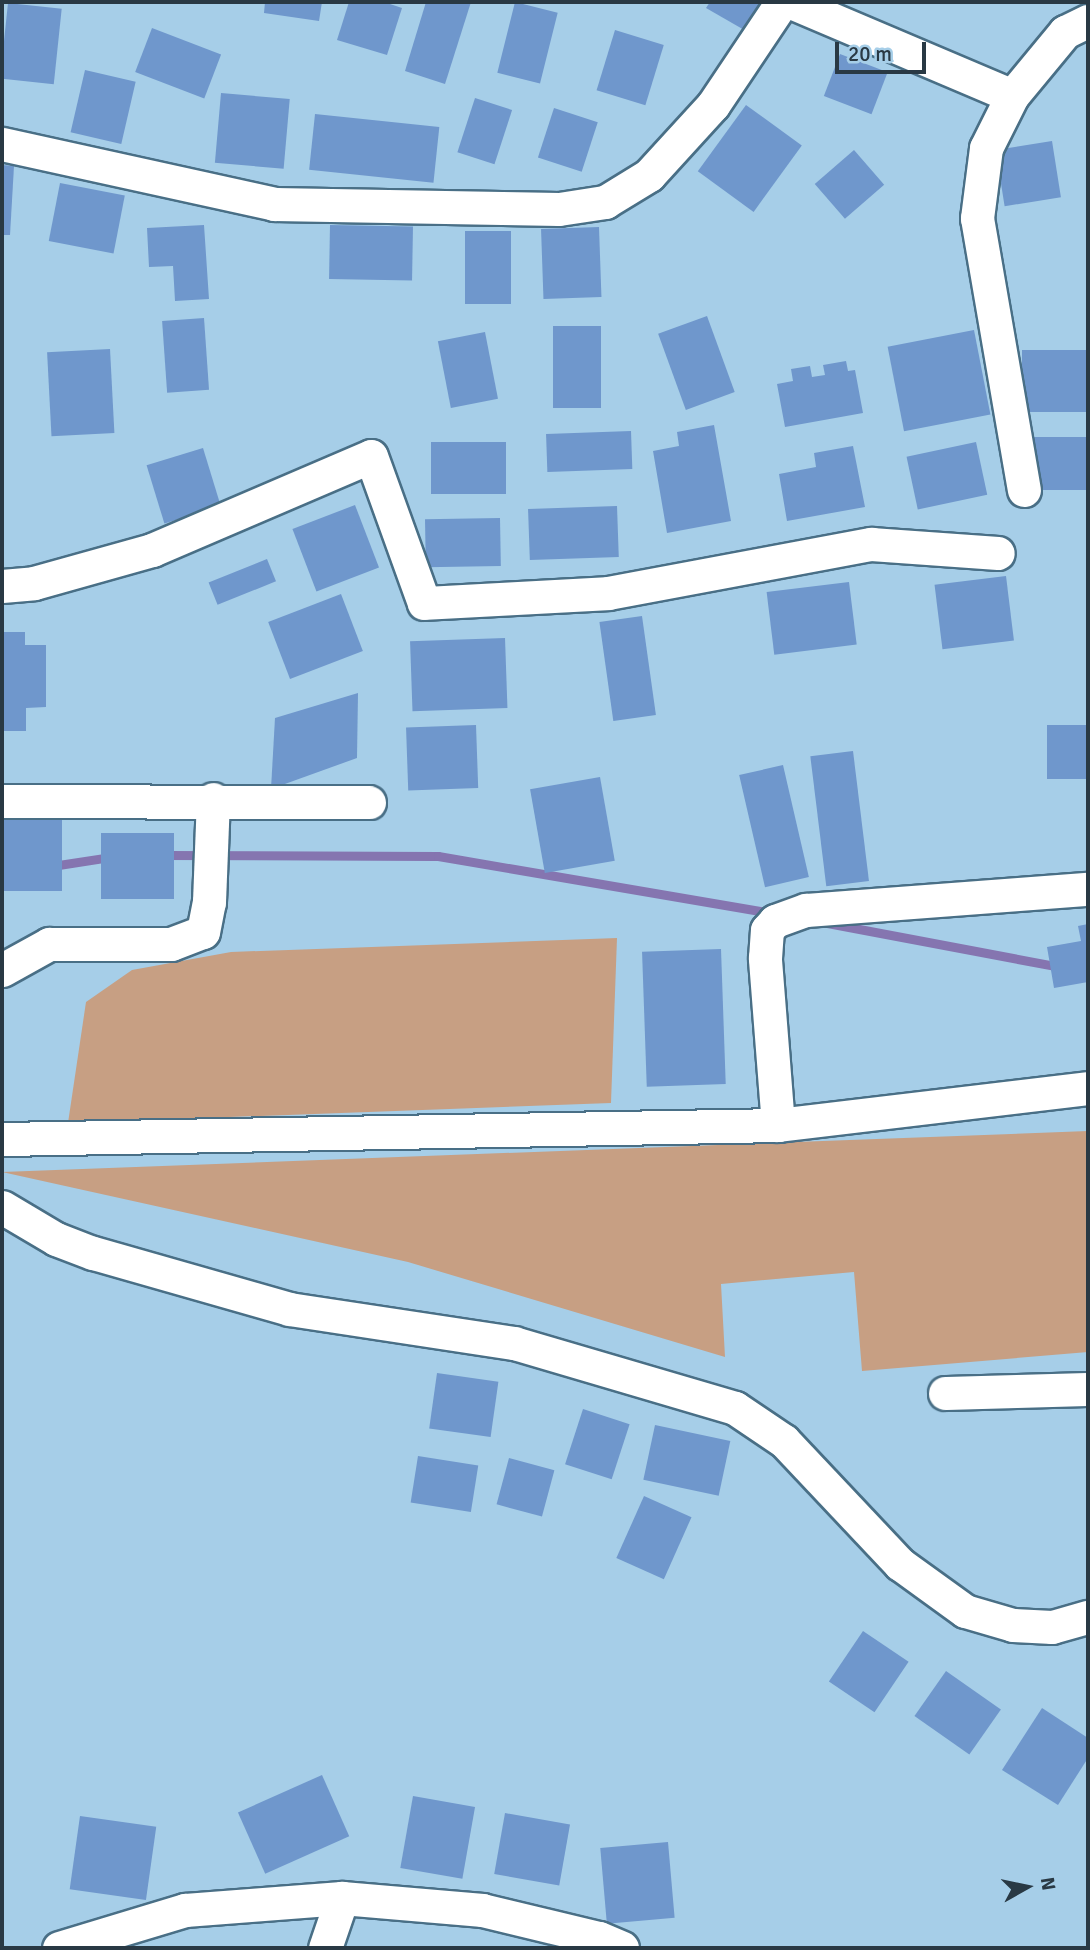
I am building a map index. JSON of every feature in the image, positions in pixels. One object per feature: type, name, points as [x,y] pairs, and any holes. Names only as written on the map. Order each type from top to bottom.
[{"type":"street","points":[[2,144],[274,204],[559,209],[605,202],[649,175],[713,105],[782,2]]},
{"type":"street","points":[[791,2],[1012,96]]},
{"type":"street","points":[[1024,490],[976,218],[986,148],[1012,96],[1065,32],[1088,21]]},
{"type":"street","points":[[2,586],[34,583],[152,550],[371,456],[424,603],[608,593],[871,544],[998,553]]},
{"type":"street","points":[[2,801],[213,799],[369,803]]},
{"type":"street","points":[[2,970],[49,944],[171,944],[203,932],[209,902],[213,799]]},
{"type":"street","points":[[778,1125],[765,958],[767,930],[775,921],[806,910],[1088,889]]},
{"type":"street","points":[[2,1139],[778,1125],[1088,1088]]},
{"type":"street","points":[[2,1207],[56,1238],[93,1253],[289,1309],[514,1343],[735,1408],[784,1441],[901,1564],[965,1611],[1013,1625],[1052,1627],[1088,1617]]},
{"type":"street","points":[[944,1393],[1088,1389]]},
{"type":"street","points":[[59,1948],[185,1910],[342,1898],[482,1910],[599,1938],[622,1948]]},
{"type":"street","points":[[325,1948],[342,1898]]},
{"type":"shaded area","points":[[617,938],[611,1103],[68,1123],[86,1002],[132,970],[231,952]]},
{"type":"shaded area","points":[[1088,1131],[1088,1352],[862,1371],[854,1272],[721,1284],[725,1357],[408,1262],[2,1172]]},
{"type":"building","points":[[265,2],[322,2],[319,21],[264,13]]},
{"type":"building","points":[[349,2],[384,2],[402,8],[387,55],[337,40]]},
{"type":"building","points":[[426,2],[471,2],[445,84],[405,71]]},
{"type":"building","points":[[515,2],[558,13],[540,83],[497,73]]},
{"type":"building","points":[[710,2],[764,2],[746,31],[706,8]]},
{"type":"building","points":[[8,3],[62,9],[54,84],[2,79]]},
{"type":"building","points":[[152,28],[221,55],[204,98],[135,72]]},
{"type":"building","points":[[615,30],[664,45],[645,105],[597,90]]},
{"type":"building","points":[[840,54],[888,72],[871,114],[824,96]]},
{"type":"building","points":[[85,70],[136,82],[121,144],[71,132]]},
{"type":"building","points":[[221,93],[290,99],[284,169],[215,163]]},
{"type":"building","points":[[475,98],[512,110],[494,164],[457,152]]},
{"type":"building","points":[[746,105],[802,146],[754,212],[698,171]]},
{"type":"building","points":[[554,108],[598,122],[582,172],[538,157]]},
{"type":"building","points":[[315,114],[439,127],[433,183],[309,170]]},
{"type":"building","points":[[1052,141],[1061,197],[1005,206],[996,150]]},
{"type":"building","points":[[854,150],[884,185],[845,219],[815,184]]},
{"type":"building","points":[[2,165],[14,166],[10,235],[2,235]]},
{"type":"building","points":[[60,183],[125,196],[114,254],[49,241]]},
{"type":"building","points":[[204,225],[209,299],[175,301],[173,266],[149,267],[147,228]]},
{"type":"building","points":[[330,225],[413,226],[412,280],[329,279]]},
{"type":"building","points":[[599,227],[601,297],[543,299],[541,229]]},
{"type":"building","points":[[465,231],[511,231],[511,304],[465,304]]},
{"type":"building","points":[[707,316],[735,392],[686,410],[658,334]]},
{"type":"building","points":[[204,318],[209,390],[167,393],[162,321]]},
{"type":"building","points":[[553,326],[601,326],[601,408],[553,408]]},
{"type":"building","points":[[974,330],[990,414],[904,431],[888,347]]},
{"type":"building","points":[[485,332],[498,399],[451,408],[438,341]]},
{"type":"building","points":[[110,349],[114,433],[51,436],[47,352]]},
{"type":"building","points":[[1022,350],[1088,350],[1088,412],[1022,412]]},
{"type":"building","points":[[846,361],[848,371],[855,370],[863,413],[785,427],[777,384],[793,381],[791,369],[810,366],[812,377],[825,375],[823,365]]},
{"type":"building","points":[[714,425],[731,521],[667,533],[653,451],[679,446],[677,432]]},
{"type":"building","points":[[631,431],[632,469],[547,472],[546,434]]},
{"type":"building","points":[[1033,437],[1088,437],[1088,490],[1033,490]]},
{"type":"building","points":[[431,442],[506,442],[506,494],[431,494]]},
{"type":"building","points":[[976,442],[987,495],[918,510],[907,457]]},
{"type":"building","points":[[853,446],[865,507],[787,521],[779,474],[816,467],[814,453]]},
{"type":"building","points":[[203,448],[221,506],[164,524],[147,465]]},
{"type":"building","points":[[355,505],[379,568],[316,592],[292,529]]},
{"type":"building","points":[[617,506],[619,557],[530,560],[528,509]]},
{"type":"building","points":[[500,518],[501,566],[426,567],[425,519]]},
{"type":"building","points":[[267,559],[276,581],[218,605],[209,583]]},
{"type":"building","points":[[1006,576],[1014,641],[942,649],[935,585]]},
{"type":"building","points":[[849,582],[857,645],[774,655],[767,592]]},
{"type":"building","points":[[341,594],[363,651],[290,679],[268,622]]},
{"type":"building","points":[[642,616],[656,715],[613,721],[599,622]]},
{"type":"building","points":[[2,632],[25,632],[25,645],[46,645],[46,707],[26,708],[26,731],[2,731]]},
{"type":"building","points":[[505,638],[507,708],[413,711],[410,641]]},
{"type":"building","points":[[358,693],[357,758],[271,789],[275,718]]},
{"type":"building","points":[[476,725],[478,788],[408,790],[406,727]]},
{"type":"building","points":[[1047,725],[1088,725],[1088,779],[1047,779]]},
{"type":"building","points":[[853,751],[869,881],[826,886],[810,756]]},
{"type":"building","points":[[783,765],[809,877],[765,887],[739,775]]},
{"type":"building","points":[[600,777],[615,861],[545,873],[530,789]]},
{"type":"building","points":[[2,819],[62,819],[62,891],[2,891]]},
{"type":"building","points":[[101,833],[174,833],[174,899],[101,899]]},
{"type":"building","points":[[1088,924],[1088,982],[1054,988],[1047,947],[1081,941],[1078,926]]},
{"type":"building","points":[[721,949],[726,1084],[647,1087],[642,952]]},
{"type":"building","points":[[437,1373],[498,1382],[491,1437],[429,1428]]},
{"type":"building","points":[[583,1409],[630,1424],[612,1479],[565,1464]]},
{"type":"building","points":[[655,1425],[730,1441],[719,1496],[643,1480]]},
{"type":"building","points":[[418,1456],[478,1466],[471,1512],[411,1502]]},
{"type":"building","points":[[509,1458],[554,1470],[542,1517],[497,1504]]},
{"type":"building","points":[[644,1496],[692,1517],[664,1579],[616,1558]]},
{"type":"building","points":[[863,1631],[909,1662],[874,1712],[829,1682]]},
{"type":"building","points":[[946,1671],[1001,1709],[969,1754],[914,1716]]},
{"type":"building","points":[[1042,1708],[1088,1738],[1088,1758],[1058,1805],[1002,1770]]},
{"type":"building","points":[[322,1775],[349,1836],[265,1874],[238,1812]]},
{"type":"building","points":[[413,1796],[475,1807],[462,1879],[400,1868]]},
{"type":"building","points":[[505,1813],[570,1824],[559,1886],[494,1874]]},
{"type":"building","points":[[80,1816],[156,1827],[146,1900],[70,1889]]},
{"type":"building","points":[[668,1842],[675,1918],[607,1924],[600,1848]]},
{"type":"waterway","points":[[163,855],[438,856],[771,913]]},
{"type":"waterway","points":[[52,866],[111,857]]},
{"type":"waterway","points":[[822,922],[1060,967]]}]
